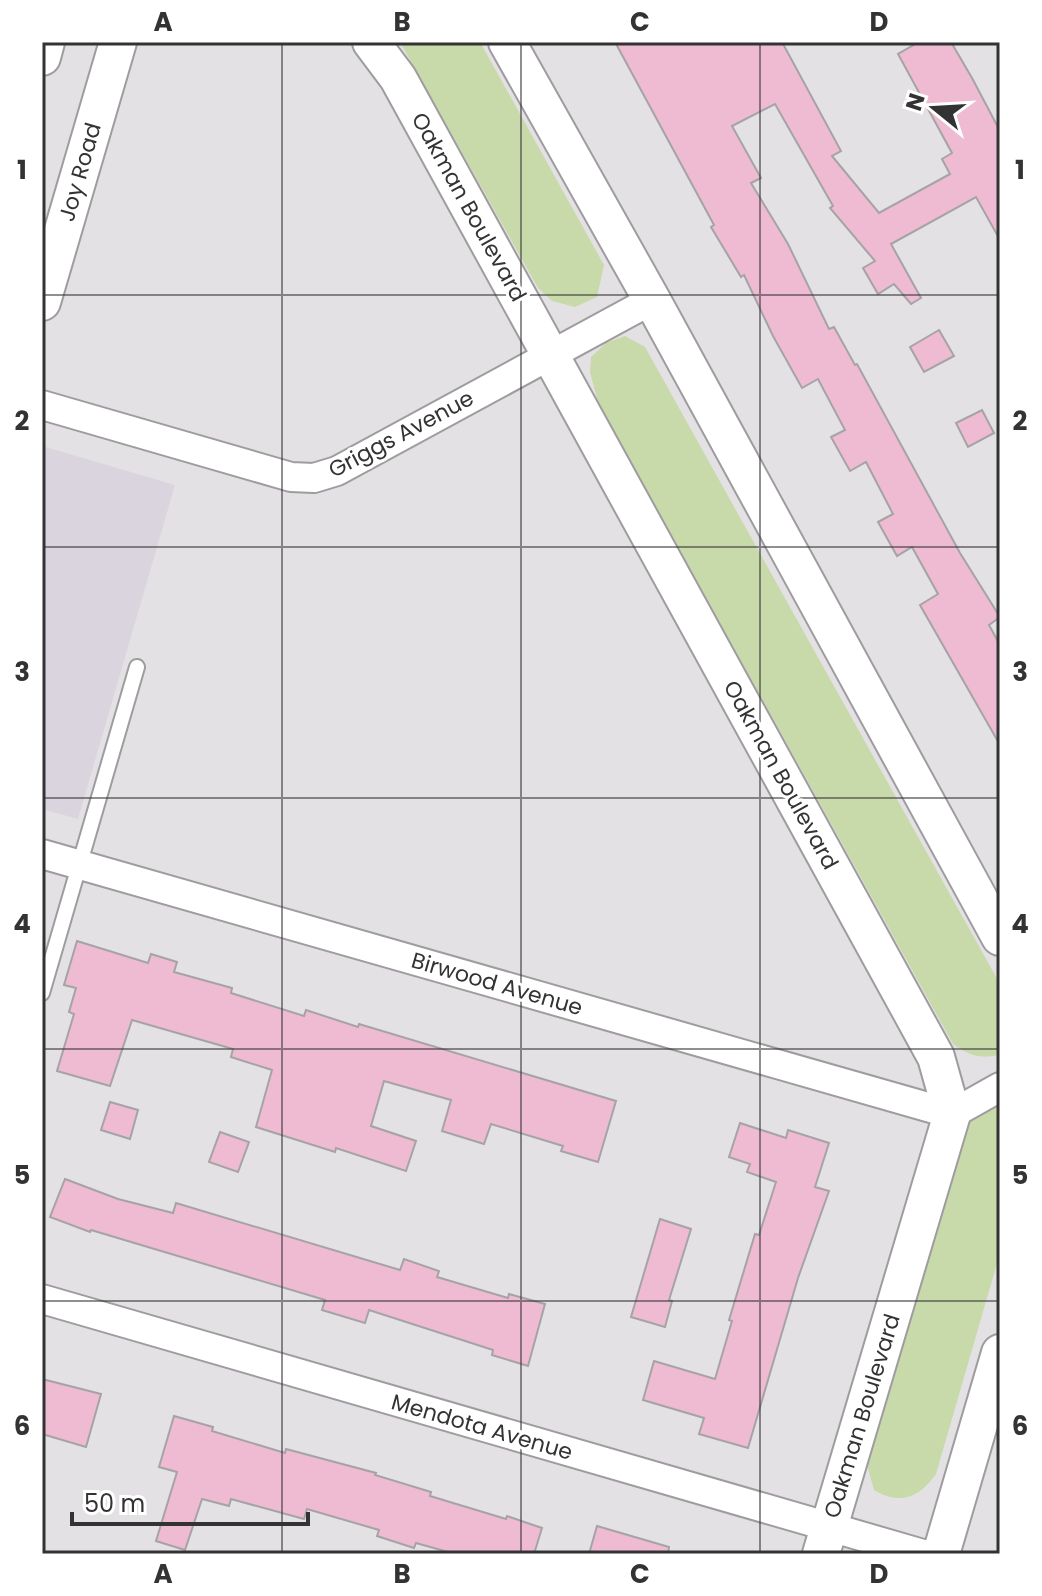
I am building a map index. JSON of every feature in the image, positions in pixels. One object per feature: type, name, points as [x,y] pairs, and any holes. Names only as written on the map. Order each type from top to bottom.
[{"type":"street","points":[[42,57],[46,42]]},
{"type":"street","name":"Joy Road","points":[[42,302],[118,42]]},
{"type":"street","name":"Oakman Boulevard","points":[[371,42],[398,78],[936,1057],[952,1114],[824,1540]]},
{"type":"street","points":[[507,42],[652,300],[1000,937]]},
{"type":"street","name":"Griggs Avenue","points":[[42,405],[291,477],[314,478],[337,471],[652,300]]},
{"type":"street","name":"Birwood Avenue","points":[[42,854],[952,1114]]},
{"type":"street","points":[[952,1114],[1000,1087]]},
{"type":"street","name":"Mendota Avenue","points":[[42,1299],[824,1540],[923,1554]]},
{"type":"street","points":[[941,1554],[1000,1353]]},
{"type":"lane","points":[[42,993],[137,667]]},
{"type":"shaded area","points":[[42,446],[175,485],[78,819],[42,809]]},
{"type":"green space","points":[[400,42],[480,42],[604,265],[597,297],[575,307],[552,301],[538,288]]},
{"type":"green space","points":[[625,336],[645,347],[1000,984],[998,1055],[974,1055],[953,1044],[598,402],[590,372],[591,357],[606,343]]},
{"type":"green space","points":[[1000,1103],[1000,1253],[936,1474],[909,1497],[883,1495],[874,1490],[866,1461],[965,1130],[973,1115]]},
{"type":"building","points":[[615,42],[782,42],[841,151],[832,156],[879,213],[950,174],[942,159],[952,153],[898,54],[919,42],[951,42],[972,78],[1000,131],[1000,240],[976,197],[891,244],[921,298],[911,304],[894,284],[878,294],[863,268],[875,261],[830,208],[833,206],[775,104],[732,126],[761,178],[751,183],[788,244],[829,329],[834,327],[857,364],[960,553],[1000,617],[989,625],[1000,645],[1000,745],[920,605],[938,594],[912,547],[897,556],[878,522],[893,514],[866,462],[850,471],[831,437],[845,430],[818,379],[802,388],[744,275],[741,277],[711,227],[714,225]]},
{"type":"building","points":[[939,330],[954,356],[924,372],[910,347]]},
{"type":"building","points":[[982,410],[994,433],[968,447],[956,423]]},
{"type":"building","points":[[77,941],[148,963],[151,954],[177,962],[174,972],[232,988],[231,993],[304,1016],[306,1010],[358,1027],[359,1024],[616,1101],[598,1162],[561,1151],[563,1146],[491,1124],[484,1144],[442,1131],[451,1100],[384,1081],[371,1126],[416,1141],[406,1171],[336,1148],[335,1152],[256,1127],[272,1070],[231,1057],[233,1049],[132,1020],[110,1086],[57,1071],[74,1014],[69,1012],[76,988],[64,985]]},
{"type":"building","points":[[110,1102],[138,1110],[130,1139],[101,1130]]},
{"type":"building","points":[[740,1123],[786,1138],[788,1130],[829,1143],[815,1187],[829,1191],[798,1278],[748,1448],[699,1434],[704,1418],[643,1400],[654,1361],[715,1379],[755,1234],[759,1235],[776,1182],[747,1172],[750,1164],[729,1157]]},
{"type":"building","points":[[220,1132],[249,1142],[238,1172],[209,1162]]},
{"type":"building","points":[[65,1179],[118,1199],[173,1213],[176,1203],[400,1270],[404,1259],[439,1271],[437,1277],[508,1298],[509,1294],[545,1304],[528,1366],[492,1355],[493,1350],[369,1310],[365,1323],[322,1310],[325,1300],[90,1232],[50,1217]]},
{"type":"building","points":[[660,1219],[691,1229],[669,1300],[672,1301],[665,1327],[631,1317]]},
{"type":"building","points":[[42,1379],[101,1394],[86,1447],[42,1434]]},
{"type":"building","points":[[174,1416],[285,1453],[286,1449],[376,1473],[431,1492],[430,1496],[542,1528],[534,1554],[455,1554],[416,1543],[414,1548],[377,1536],[379,1530],[307,1509],[304,1519],[231,1499],[229,1506],[202,1499],[185,1550],[156,1541],[177,1472],[159,1467]]},
{"type":"building","points":[[597,1526],[669,1547],[668,1554],[589,1554]]}]
